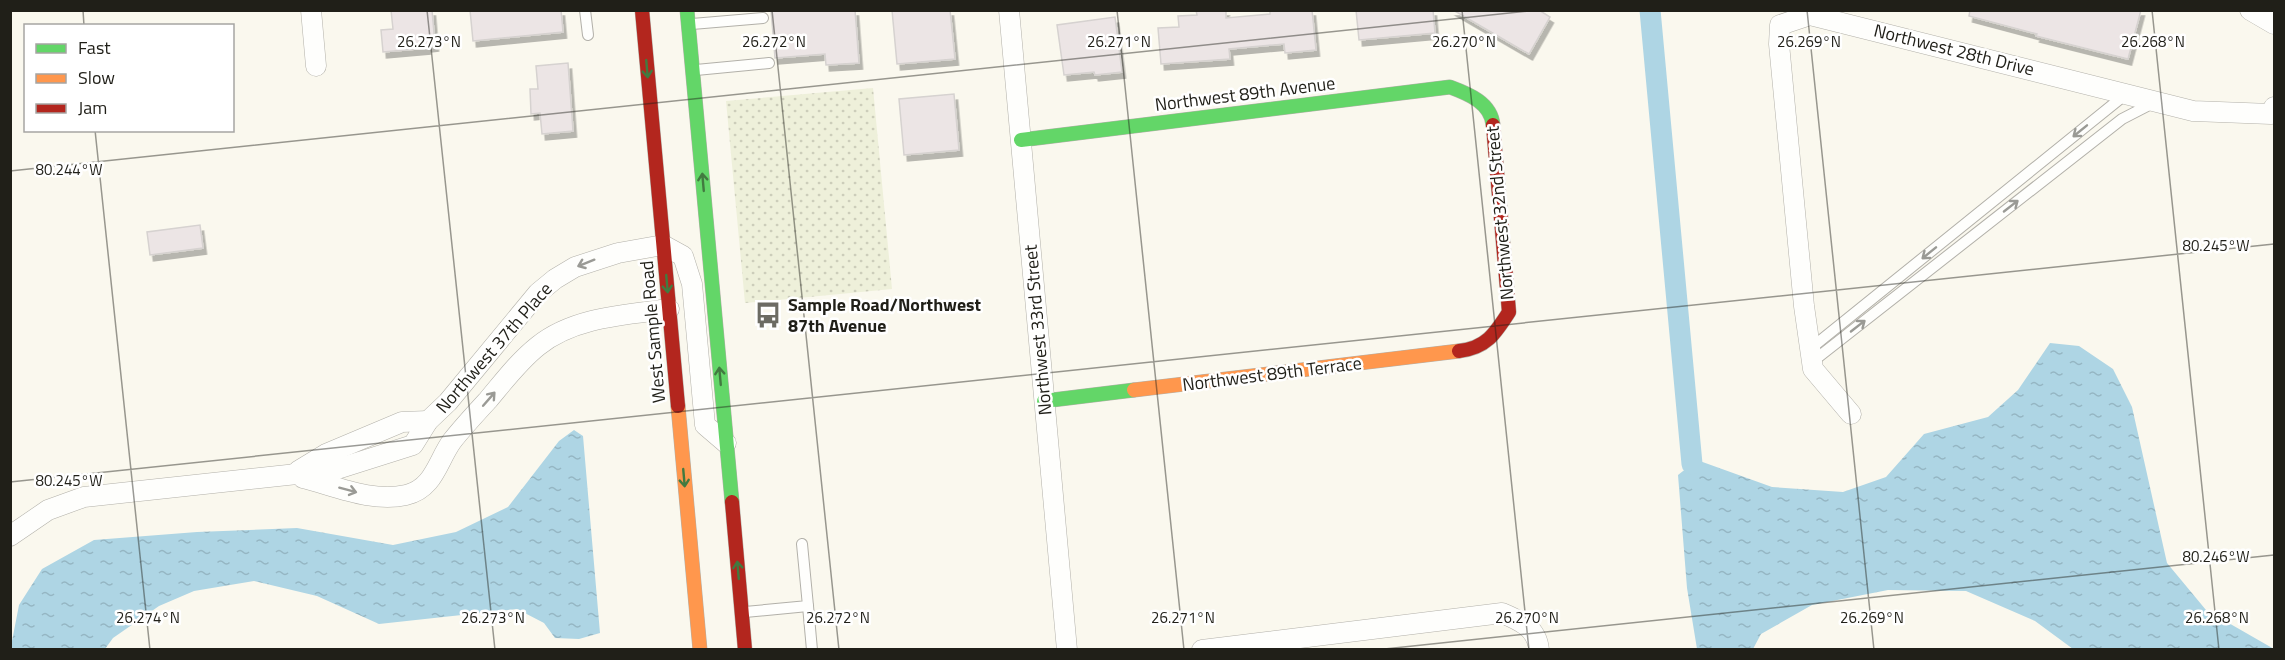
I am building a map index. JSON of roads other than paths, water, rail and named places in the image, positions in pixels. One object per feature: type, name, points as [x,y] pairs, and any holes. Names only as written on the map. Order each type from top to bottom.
[{"type":"main road","name":"West Sample Road","points":[[642,10],[700,650]]},
{"type":"main road","points":[[688,18],[745,650]]},
{"type":"main road","name":"Northwest 89th Avenue","points":[[1022,140],[1450,87],[1473,94]]},
{"type":"main road","name":"Northwest 32nd Street","points":[[1473,94],[1492,116],[1509,312],[1495,334]]},
{"type":"main road","name":"Northwest 89th Terrace","points":[[1044,401],[1474,349],[1495,334]]},
{"type":"street","points":[[311,10],[316,66]]},
{"type":"street","name":"Northwest 33rd Street","points":[[1009,10],[1067,650]]},
{"type":"street","points":[[2250,10],[2274,24]]},
{"type":"street","name":"Northwest 28th Drive","points":[[1851,414],[1813,369],[1804,306],[1779,44],[1780,25],[1810,15],[2193,111],[2273,111]]},
{"type":"street","points":[[663,245],[683,256],[686,265],[692,284],[705,425],[726,443]]},
{"type":"street","name":"Northwest 37th Place","points":[[291,475],[326,454],[402,422],[428,421],[448,402],[538,293],[555,279],[592,260],[663,245]]},
{"type":"street","name":"Northwest 37th Place","points":[[10,536],[48,510],[84,497],[291,475],[366,495],[392,497],[408,495],[420,489],[433,477],[450,443],[519,364],[539,345],[557,334],[596,320],[669,309]]},
{"type":"street","points":[[428,421],[450,443]]},
{"type":"street","points":[[1202,650],[1502,613],[1525,622],[1538,639],[1539,650]]},
{"type":"lane","points":[[585,10],[588,35]]},
{"type":"lane","points":[[688,18],[763,18]]},
{"type":"lane","points":[[693,70],[769,63]]},
{"type":"lane","points":[[1811,356],[2126,94]]},
{"type":"lane","points":[[1811,356],[2122,119],[2156,102]]},
{"type":"lane","points":[[802,544],[812,650]]},
{"type":"lane","points":[[742,612],[808,606]]},
{"type":"water","points":[[2050,343],[2079,346],[2113,369],[2132,407],[2167,563],[2206,610],[2274,649],[2073,649],[2035,621],[1966,591],[1888,590],[1812,605],[1761,634],[1753,649],[1697,649],[1687,588],[1678,475],[1697,460],[1772,487],[1843,492],[1886,477],[1924,434],[1988,417],[2018,390]]},
{"type":"water","points":[[574,430],[583,436],[600,633],[579,639],[555,638],[544,623],[517,609],[379,624],[317,596],[254,581],[194,591],[159,606],[113,638],[105,649],[12,649],[19,605],[42,569],[94,540],[197,532],[297,528],[393,545],[456,532],[508,507],[559,441]]},
{"type":"waterway","points":[[1650,10],[1692,464]]},
{"type":"place","name":"Sample Road/Northwest 87th Avenue","points":[[768,315]]}]
